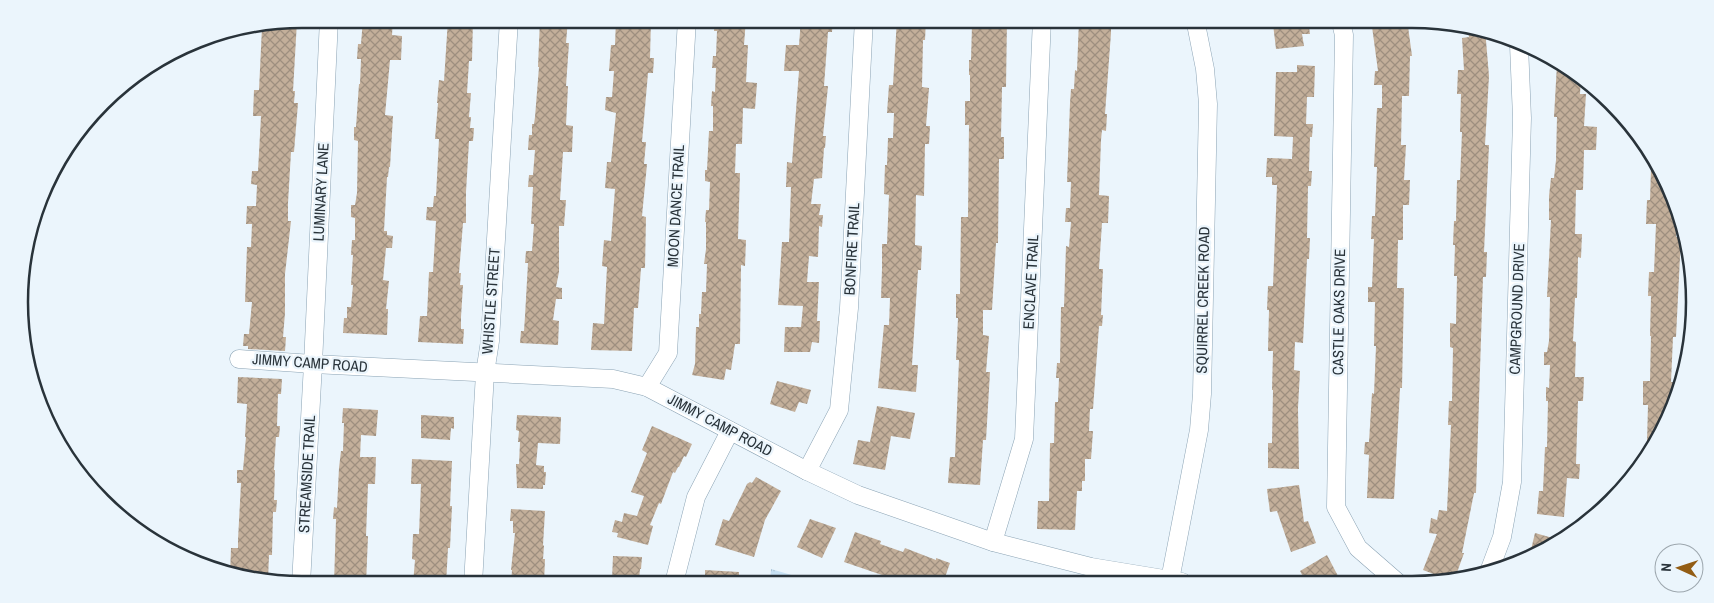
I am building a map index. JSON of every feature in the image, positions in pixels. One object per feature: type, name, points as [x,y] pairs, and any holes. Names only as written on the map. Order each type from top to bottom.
[{"type":"street","name":"LUMINARY LANE","points":[[313,364],[328,28]]},
{"type":"street","name":"WHISTLE STREET","points":[[473,576],[485,373],[490,341],[508,28]]},
{"type":"street","name":"MOON DANCE TRAIL","points":[[647,387],[668,353],[686,28]]},
{"type":"street","name":"BONFIRE TRAIL","points":[[807,471],[839,410],[849,308],[864,28]]},
{"type":"street","name":"ENCLAVE TRAIL","points":[[993,542],[1024,439],[1042,28]]},
{"type":"street","name":"SQUIRREL CREEK ROAD","points":[[1177,576],[1199,430],[1202,394],[1208,104],[1205,70],[1197,28]]},
{"type":"street","name":"CASTLE OAKS DRIVE","points":[[1342,28],[1344,35],[1336,508],[1358,548],[1390,576]]},
{"type":"street","name":"CAMPGROUND DRIVE","points":[[1492,563],[1502,537],[1512,482],[1522,118],[1519,49]]},
{"type":"street","name":"JIMMY CAMP ROAD","points":[[239,358],[313,364],[613,379],[647,387],[807,471],[858,495],[993,542],[1091,566],[1148,576]]},
{"type":"street","name":"STREAMSIDE TRAIL","points":[[301,576],[313,364]]},
{"type":"street","points":[[676,576],[696,497],[730,430]]},
{"type":"green space","points":[[771,569],[795,576],[770,576]]},
{"type":"building","points":[[297,28],[293,91],[295,91],[294,103],[298,103],[294,152],[291,152],[288,203],[288,221],[291,221],[285,274],[283,337],[286,337],[285,351],[248,349],[248,346],[243,346],[244,334],[249,334],[252,302],[245,302],[247,247],[251,247],[252,224],[246,224],[247,206],[256,206],[257,185],[251,184],[252,171],[258,171],[261,116],[253,116],[254,90],[259,90],[262,31]]},
{"type":"building","points":[[362,28],[392,28],[392,35],[402,36],[401,60],[390,60],[385,115],[393,116],[384,231],[387,231],[387,235],[393,236],[392,248],[386,248],[383,280],[389,281],[386,309],[388,309],[387,335],[343,333],[344,318],[347,318],[347,307],[351,307],[353,285],[351,285],[353,255],[351,255],[352,240],[355,240],[355,218],[351,217],[351,205],[355,205],[357,193],[358,141],[354,140],[354,127],[356,127],[360,84],[361,59],[357,59],[358,44],[361,44]]},
{"type":"building","points":[[447,28],[473,28],[472,61],[469,61],[467,93],[471,93],[470,128],[474,128],[473,141],[469,141],[466,223],[463,223],[459,273],[461,273],[460,285],[463,285],[461,329],[464,329],[463,344],[418,342],[420,316],[427,316],[429,272],[433,272],[436,221],[426,220],[427,207],[433,207],[434,196],[436,196],[439,139],[435,139],[437,103],[439,80],[444,81]]},
{"type":"building","points":[[540,28],[567,28],[566,43],[569,43],[566,125],[573,126],[572,152],[563,152],[560,200],[566,200],[564,226],[559,226],[559,272],[556,287],[562,288],[562,299],[556,299],[553,320],[559,321],[558,345],[520,343],[521,331],[524,331],[525,316],[528,263],[525,263],[526,251],[532,251],[534,224],[531,224],[533,187],[528,187],[529,175],[533,175],[535,150],[528,150],[529,135],[532,135],[532,124],[534,124],[535,117]]},
{"type":"building","points":[[616,28],[651,28],[650,58],[654,58],[653,73],[648,73],[642,142],[646,142],[644,164],[647,164],[642,216],[646,217],[645,268],[641,268],[638,308],[634,308],[632,351],[591,350],[593,323],[604,324],[607,267],[602,266],[604,240],[611,241],[615,189],[605,188],[607,162],[611,162],[616,113],[605,110],[606,97],[612,97],[614,71],[609,71],[611,45],[615,45]]},
{"type":"building","points":[[714,28],[745,28],[744,45],[748,45],[746,82],[757,83],[755,109],[743,108],[742,144],[736,144],[735,173],[740,173],[738,239],[746,240],[745,266],[741,265],[740,344],[735,344],[731,370],[726,369],[724,380],[692,375],[695,364],[696,327],[699,327],[702,292],[706,292],[707,264],[704,264],[706,249],[705,222],[706,210],[709,210],[710,182],[705,181],[705,170],[707,170],[709,131],[713,131],[713,106],[711,106],[712,91],[715,92],[716,68],[712,68],[713,56],[716,56],[717,31],[714,31]]},
{"type":"building","points":[[800,28],[832,28],[832,32],[828,32],[824,86],[828,86],[823,136],[826,136],[822,178],[814,179],[811,204],[821,204],[819,215],[823,215],[822,227],[819,226],[818,257],[809,256],[807,282],[819,282],[817,321],[820,321],[819,343],[812,342],[810,352],[784,352],[785,327],[801,327],[803,306],[778,305],[782,242],[789,242],[791,187],[786,187],[787,162],[792,163],[799,71],[784,71],[786,45],[799,45]]},
{"type":"building","points":[[896,28],[926,28],[925,40],[923,40],[922,87],[929,88],[926,126],[930,126],[929,144],[925,144],[924,196],[916,195],[915,245],[922,246],[921,270],[918,270],[912,365],[918,365],[916,392],[878,388],[884,325],[889,325],[890,298],[881,298],[882,244],[887,244],[889,195],[884,194],[885,165],[887,165],[888,138],[893,138],[894,113],[887,113],[889,85],[893,85]]},
{"type":"building","points":[[972,28],[1007,28],[1006,87],[1002,87],[1001,137],[1004,137],[1004,159],[999,159],[998,243],[996,243],[992,310],[983,310],[983,335],[989,336],[986,372],[990,372],[986,440],[983,440],[980,485],[948,483],[950,457],[955,457],[959,360],[956,360],[958,318],[956,318],[956,294],[960,294],[961,217],[968,217],[969,125],[965,125],[965,101],[970,101],[969,60],[971,60]]},
{"type":"building","points":[[1079,28],[1111,28],[1105,114],[1107,114],[1106,131],[1102,130],[1099,195],[1109,196],[1108,223],[1102,223],[1099,269],[1103,269],[1101,315],[1103,315],[1102,326],[1099,326],[1093,409],[1090,409],[1089,431],[1093,431],[1091,459],[1085,459],[1085,481],[1082,481],[1082,491],[1077,491],[1075,530],[1037,529],[1038,501],[1049,501],[1050,443],[1054,443],[1055,402],[1058,402],[1059,378],[1056,378],[1057,363],[1060,363],[1061,307],[1064,307],[1066,246],[1069,247],[1071,222],[1065,222],[1066,208],[1070,208],[1071,182],[1067,182],[1070,103],[1071,89],[1074,89],[1075,70],[1077,71]]},
{"type":"building","points":[[1273,28],[1309,28],[1310,34],[1302,34],[1304,46],[1276,49]]},
{"type":"building","points":[[1372,28],[1408,28],[1412,56],[1410,56],[1409,96],[1402,96],[1401,145],[1406,145],[1404,180],[1410,180],[1409,205],[1403,205],[1403,240],[1398,240],[1397,288],[1404,288],[1402,388],[1400,388],[1394,499],[1367,498],[1369,455],[1364,454],[1365,442],[1369,442],[1376,346],[1374,346],[1375,302],[1368,302],[1368,287],[1372,287],[1374,239],[1371,239],[1372,216],[1375,216],[1377,167],[1374,167],[1377,108],[1382,108],[1382,85],[1374,85],[1375,71],[1378,71]]},
{"type":"building","points":[[1469,34],[1486,38],[1489,76],[1485,145],[1489,145],[1484,252],[1487,252],[1486,277],[1483,277],[1476,493],[1474,493],[1462,553],[1464,553],[1457,571],[1435,574],[1423,570],[1437,534],[1429,533],[1431,518],[1437,520],[1439,510],[1447,511],[1451,425],[1448,425],[1449,401],[1452,401],[1453,348],[1450,347],[1450,323],[1456,324],[1457,276],[1454,276],[1455,245],[1453,245],[1454,221],[1456,221],[1457,180],[1460,180],[1462,132],[1460,132],[1461,94],[1457,94],[1458,70],[1464,70],[1462,38],[1469,37]]},
{"type":"building","points":[[1297,65],[1315,66],[1314,97],[1307,97],[1306,124],[1313,124],[1312,137],[1310,137],[1309,171],[1312,171],[1311,186],[1308,186],[1307,238],[1310,238],[1309,259],[1307,259],[1303,343],[1295,342],[1294,370],[1300,371],[1298,408],[1299,469],[1268,468],[1268,443],[1272,443],[1273,351],[1268,351],[1269,310],[1267,310],[1268,286],[1273,286],[1277,185],[1272,185],[1272,177],[1266,177],[1267,158],[1292,159],[1293,137],[1274,136],[1276,72],[1297,72]]},
{"type":"building","points":[[1557,68],[1580,85],[1580,94],[1586,94],[1584,126],[1597,127],[1596,150],[1584,150],[1583,190],[1576,190],[1575,234],[1582,234],[1581,258],[1578,257],[1573,341],[1576,342],[1575,377],[1584,377],[1583,401],[1578,401],[1576,464],[1580,464],[1579,479],[1567,478],[1564,517],[1537,514],[1539,491],[1543,491],[1545,447],[1547,447],[1548,401],[1546,401],[1546,387],[1549,388],[1550,365],[1544,365],[1544,352],[1547,352],[1549,341],[1550,297],[1547,297],[1551,220],[1549,220],[1549,196],[1556,160],[1557,117],[1554,117]]},
{"type":"building","points":[[1651,168],[1666,197],[1676,229],[1676,237],[1678,237],[1681,246],[1676,337],[1673,337],[1671,382],[1674,383],[1666,406],[1647,442],[1648,405],[1643,405],[1643,381],[1650,381],[1651,296],[1648,296],[1649,272],[1654,272],[1656,224],[1646,224],[1647,200],[1650,200]]},
{"type":"building","points":[[238,377],[282,379],[281,394],[278,394],[277,426],[280,426],[279,437],[276,437],[274,470],[274,500],[277,500],[276,512],[273,512],[272,555],[269,555],[268,573],[230,566],[231,548],[238,548],[241,483],[237,483],[237,470],[243,470],[246,437],[247,404],[237,403]]},
{"type":"building","points":[[777,381],[811,390],[807,404],[799,402],[795,412],[770,404]]},
{"type":"building","points":[[877,406],[915,413],[910,439],[891,436],[885,470],[853,464],[858,440],[870,442]]},
{"type":"building","points":[[343,408],[378,410],[376,436],[361,435],[360,457],[376,457],[375,484],[368,484],[366,576],[334,576],[336,519],[333,519],[334,507],[337,508],[339,468],[341,451],[343,451],[344,423],[342,423]]},
{"type":"building","points":[[421,415],[454,417],[454,429],[451,428],[450,440],[421,438]]},
{"type":"building","points":[[517,415],[561,417],[560,444],[538,443],[536,465],[544,466],[544,472],[546,472],[543,489],[517,488],[516,464],[519,464],[520,442],[518,442],[519,431],[516,430]]},
{"type":"building","points":[[652,426],[692,444],[686,457],[684,456],[675,473],[673,472],[661,504],[659,503],[650,525],[653,526],[648,545],[617,537],[618,533],[612,532],[615,520],[622,522],[624,513],[637,516],[644,496],[631,492],[647,453],[642,450]]},
{"type":"building","points":[[412,459],[452,461],[450,548],[448,548],[446,576],[414,576],[415,560],[412,559],[413,534],[419,534],[421,484],[411,484]]},
{"type":"building","points":[[756,477],[781,491],[765,520],[754,557],[715,545],[723,519],[729,521],[747,484],[752,483]]},
{"type":"building","points":[[1299,485],[1304,522],[1308,521],[1316,543],[1291,552],[1277,511],[1270,512],[1267,489]]},
{"type":"building","points":[[511,509],[545,511],[543,545],[544,576],[512,576],[515,533],[513,533],[513,521],[510,521]]},
{"type":"building","points":[[810,519],[836,528],[822,558],[797,547]]},
{"type":"building","points":[[855,532],[881,541],[880,544],[903,552],[905,548],[936,560],[936,558],[950,563],[945,576],[882,576],[844,562]]},
{"type":"building","points":[[1535,533],[1552,538],[1550,539],[1531,548]]},
{"type":"building","points":[[1327,555],[1338,576],[1303,576],[1300,571]]},
{"type":"building","points":[[613,556],[642,557],[639,576],[612,576]]},
{"type":"building","points":[[705,570],[739,572],[739,576],[705,576]]}]
